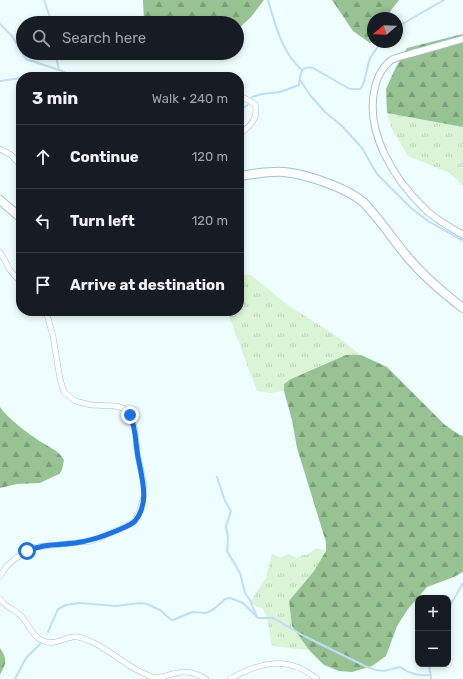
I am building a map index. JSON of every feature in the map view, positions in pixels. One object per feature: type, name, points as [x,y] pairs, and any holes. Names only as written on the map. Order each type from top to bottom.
[{"type":"main road","points":[[244,175],[267,172],[285,172],[320,182],[352,194],[374,214],[420,271],[437,288],[463,308]]},
{"type":"main road","points":[[0,200],[16,214]]},
{"type":"street","points":[[463,39],[391,60],[380,73],[376,81],[372,104],[376,132],[398,178],[426,210],[441,222],[463,235]]},
{"type":"street","points":[[244,98],[255,104],[257,111],[255,119],[244,130]]},
{"type":"street","points":[[0,149],[11,155],[16,160]]},
{"type":"street","points":[[0,252],[10,270],[16,277]]},
{"type":"street","points":[[0,576],[7,566],[16,558],[36,547],[92,541],[134,522],[143,504],[144,484],[137,452],[135,428],[130,415],[123,408],[115,406],[90,405],[75,401],[64,392],[60,379],[53,336],[47,316]]},
{"type":"street","points":[[0,599],[3,603],[20,614],[38,638],[45,641],[57,643],[77,637],[100,647],[138,670],[154,677],[168,676],[184,672],[206,679]]},
{"type":"street","points":[[230,679],[259,666],[269,663],[279,663],[300,668],[317,679]]},
{"type":"green space","points":[[143,0],[264,0],[244,24],[244,16],[144,16]]},
{"type":"green space","points":[[332,0],[399,0],[390,12],[367,12],[367,41],[353,31]]},
{"type":"green space","points":[[463,34],[463,127],[387,113],[386,89],[407,48]]},
{"type":"green space","points":[[387,113],[463,127],[463,186],[450,173],[408,156],[392,129]]},
{"type":"green space","points":[[244,274],[251,275],[289,306],[335,335],[361,355],[346,355],[291,379],[284,384],[284,391],[271,393],[257,391],[229,316],[244,316]]},
{"type":"green space","points":[[346,355],[361,355],[387,367],[445,425],[463,436],[463,572],[427,587],[420,595],[415,595],[415,601],[397,626],[386,656],[372,666],[352,672],[339,671],[324,665],[309,650],[292,626],[289,601],[314,571],[326,551],[326,542],[297,448],[292,420],[284,391],[284,384],[291,379]]},
{"type":"green space","points":[[0,407],[8,417],[32,436],[59,454],[64,460],[62,470],[59,474],[40,483],[17,484],[0,488]]},
{"type":"green space","points":[[316,548],[326,551],[314,571],[289,601],[292,626],[309,650],[272,646],[265,613],[262,608],[257,607],[250,602],[266,578],[272,554],[281,558],[288,554],[297,558],[302,555],[307,555]]},
{"type":"green space","points":[[0,648],[5,662],[0,675]]},
{"type":"waterway","points":[[44,0],[50,16]]},
{"type":"waterway","points":[[268,0],[284,47],[302,70]]},
{"type":"waterway","points":[[403,24],[444,0]]},
{"type":"waterway","points":[[0,24],[12,36],[16,43]]},
{"type":"waterway","points":[[252,97],[280,92],[299,85],[303,69],[309,67],[350,89],[360,89],[363,85],[370,58],[377,48]]},
{"type":"waterway","points":[[29,60],[64,72]]},
{"type":"waterway","points":[[57,60],[59,70]]},
{"type":"waterway","points":[[0,81],[16,79]]},
{"type":"waterway","points":[[300,80],[310,95],[325,112],[342,126],[362,148],[377,174],[411,208],[428,221],[463,241]]},
{"type":"waterway","points":[[244,107],[248,105]]},
{"type":"waterway","points":[[217,477],[225,501],[231,511],[226,526],[228,538],[227,551],[240,573],[245,593],[250,600],[257,617]]},
{"type":"waterway","points":[[451,604],[463,583]]},
{"type":"waterway","points":[[48,632],[58,609],[66,605],[80,603],[116,606],[139,603],[147,604],[160,610],[173,620],[192,612],[206,613],[214,609],[225,599],[230,598],[243,603],[258,618],[273,618],[304,636],[365,666],[384,671],[400,667],[414,674],[431,675]]},
{"type":"waterway","points":[[15,679],[26,658],[40,644]]},
{"type":"waterway","points":[[429,667],[431,679]]},
{"type":"route","points":[[27,551],[36,547],[47,545],[92,541],[134,522],[143,504],[144,484],[137,452],[135,428],[130,415]]}]
